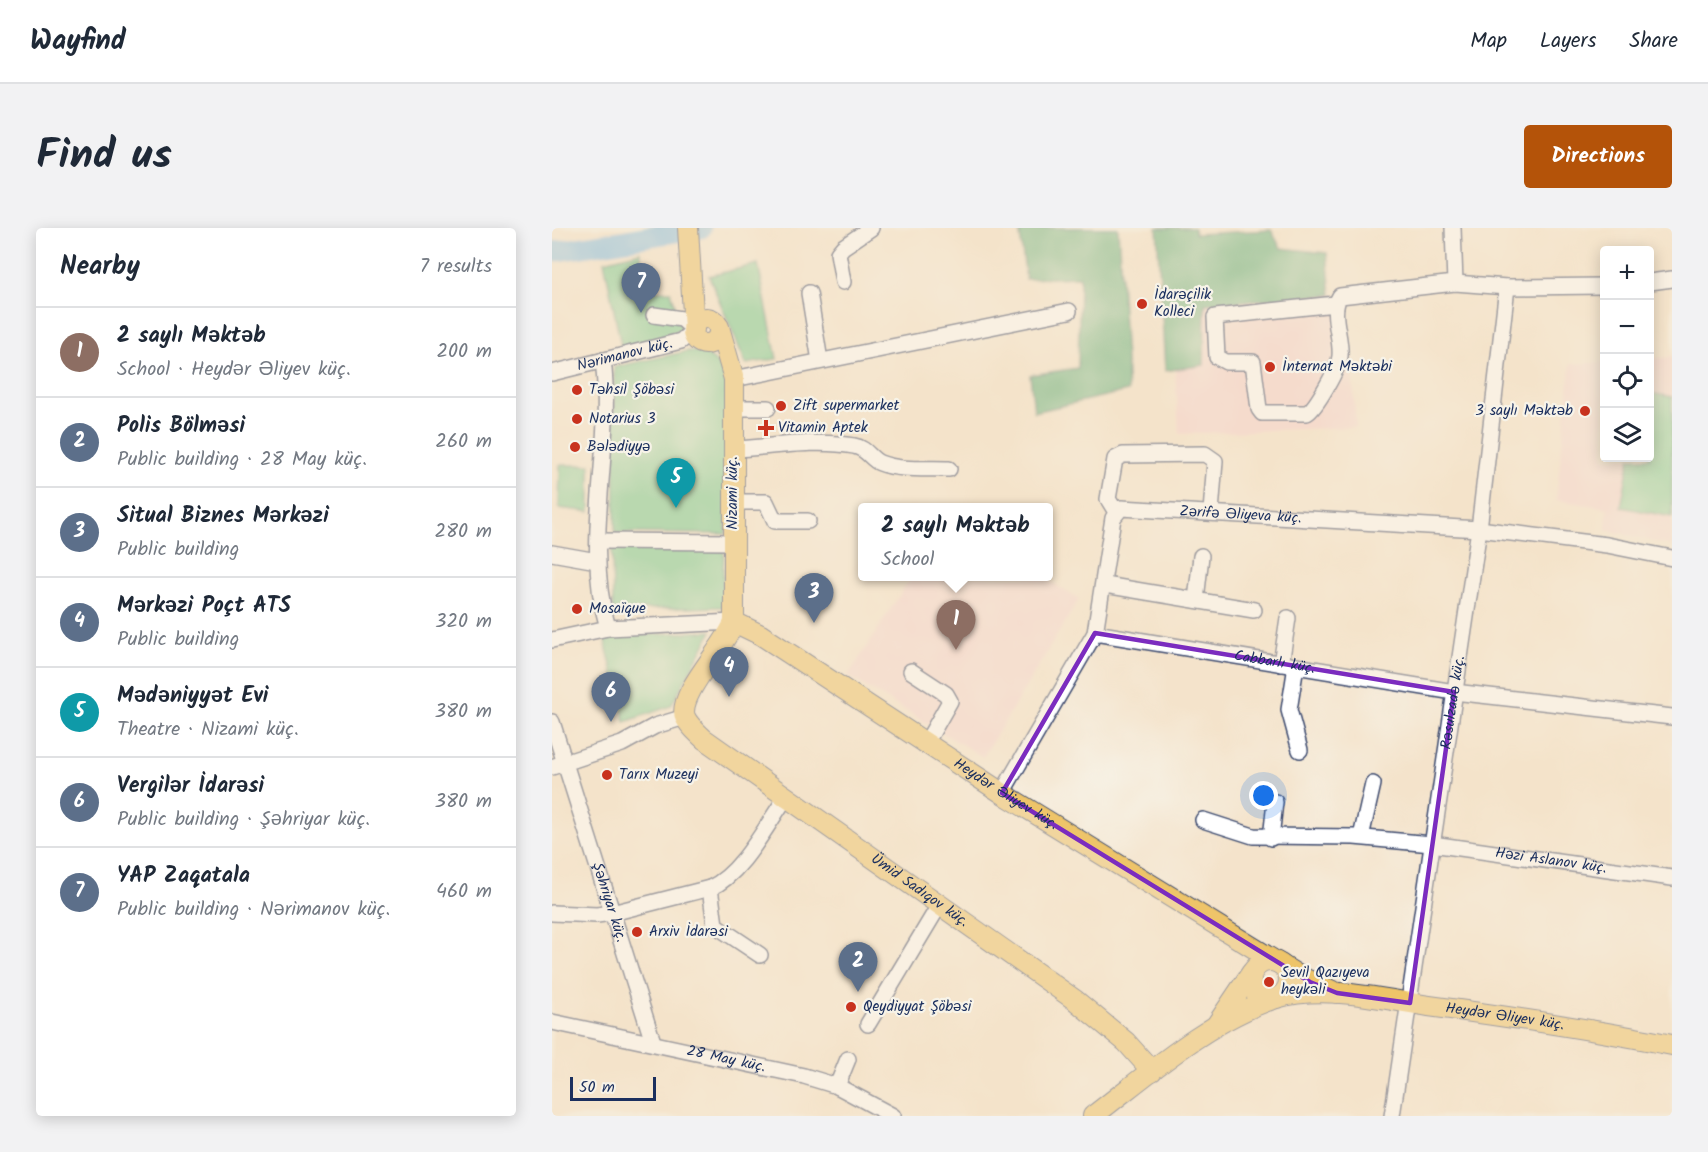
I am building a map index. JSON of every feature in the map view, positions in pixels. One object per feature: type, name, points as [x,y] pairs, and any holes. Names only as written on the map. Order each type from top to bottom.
[{"type":"main road","points":[[688,228],[689,265],[699,337],[721,354],[732,372]]},
{"type":"main road","name":"Nizami küç.","points":[[689,265],[700,295],[718,325],[732,372],[734,622]]},
{"type":"main road","points":[[699,337],[711,343],[717,338],[718,325]]},
{"type":"main road","points":[[685,717],[686,699],[727,638],[734,622]]},
{"type":"main road","name":"Heydər Əliyev küç.","points":[[734,622],[761,635],[1002,793],[1310,982],[1337,993],[1672,1045]]},
{"type":"main road","name":"Ümid Sadıqov küç.","points":[[685,717],[704,739],[1075,1000],[1126,1042],[1152,1071]]},
{"type":"main road","points":[[1093,1116],[1214,1028],[1284,993],[1289,983],[1287,973],[1282,966],[1275,962],[1264,962],[1252,972],[1214,1028]]},
{"type":"main road","points":[[1252,972],[1250,982],[1255,992],[1264,999],[1275,999],[1300,993],[1337,993]]},
{"type":"street","points":[[843,282],[838,254],[843,247],[871,228]]},
{"type":"street","points":[[1453,228],[1455,283]]},
{"type":"street","points":[[1654,281],[1672,279]]},
{"type":"street","points":[[1335,304],[1215,317],[1217,357],[1221,361],[1253,362],[1258,409],[1262,412],[1307,413],[1315,406],[1340,357],[1335,304],[1340,296],[1455,283],[1507,287],[1600,286]]},
{"type":"street","name":"Rəsulzadə küç.","points":[[1392,1116],[1479,529],[1507,287]]},
{"type":"street","points":[[809,293],[820,361]]},
{"type":"street","points":[[732,372],[820,361],[1069,311]]},
{"type":"street","points":[[654,315],[682,319],[699,337]]},
{"type":"street","name":"Nərimanov küç.","points":[[552,373],[699,337]]},
{"type":"street","points":[[603,360],[605,405],[597,561],[598,593],[608,628]]},
{"type":"street","points":[[734,408],[768,408]]},
{"type":"street","points":[[734,449],[836,444],[858,446],[870,452],[876,462],[888,466],[949,469]]},
{"type":"street","points":[[1002,793],[1095,633],[1116,512],[1108,500],[1115,459],[1123,455],[1205,454],[1215,461],[1211,512]]},
{"type":"street","points":[[733,502],[766,502],[775,521],[780,523],[808,521]]},
{"type":"street","name":"Zərifə Əliyeva küç.","points":[[1116,512],[1128,507],[1479,529],[1607,544],[1672,558]]},
{"type":"street","points":[[599,541],[733,542]]},
{"type":"street","points":[[552,553],[597,561]]},
{"type":"street","points":[[1196,600],[1201,556]]},
{"type":"street","points":[[1105,585],[1254,610]]},
{"type":"street","points":[[1288,618],[1289,710],[1300,750]]},
{"type":"street","points":[[552,640],[608,628],[734,622]]},
{"type":"street","name":"Cabbarlı küç.","points":[[1095,633],[1454,692],[1672,717]]},
{"type":"street","points":[[911,670],[946,694],[950,701],[925,744]]},
{"type":"street","points":[[558,765],[622,744],[654,726],[685,717]]},
{"type":"street","name":"Şəhriyar küç.","points":[[552,722],[558,765],[612,913],[653,1042]]},
{"type":"street","points":[[1361,837],[1373,784]]},
{"type":"street","points":[[552,913],[597,915],[612,913],[710,888],[722,882],[734,871],[787,796]]},
{"type":"street","points":[[1271,838],[1275,802]]},
{"type":"street","name":"Həzi Aslanov küç.","points":[[1203,820],[1253,836],[1271,838],[1361,837],[1432,844],[1672,878]]},
{"type":"street","points":[[710,888],[715,925],[760,955]]},
{"type":"street","points":[[868,1024],[940,904]]},
{"type":"street","name":"28 May küç.","points":[[552,1022],[653,1042],[837,1086],[893,1116]]},
{"type":"street","points":[[837,1086],[848,1059]]},
{"type":"highlighted area","points":[[1095,633],[1454,692],[1410,1003],[1337,993],[1310,982],[1002,793]]},
{"type":"shaded area","name":"İnternat Məktəbi","points":[[1331,295],[1347,304],[1356,427],[1179,434],[1175,369],[1204,364],[1205,304]]},
{"type":"shaded area","name":"3 saylı Məktəb","points":[[1672,357],[1672,546],[1606,530],[1608,508],[1556,500],[1571,364],[1600,362],[1600,462],[1654,462],[1654,359]]},
{"type":"shaded area","points":[[908,581],[1050,581],[1079,599],[983,757],[848,676]]},
{"type":"green space","points":[[1019,228],[1118,228],[1128,391],[1034,412],[1030,375],[1078,368],[1080,277],[1026,279]]},
{"type":"green space","points":[[1157,228],[1194,228],[1195,234],[1271,230],[1281,248],[1327,253],[1331,295],[1205,304],[1204,365],[1165,371]]},
{"type":"green space","points":[[640,252],[648,291],[671,291],[682,330],[622,350],[604,261]]},
{"type":"green space","points":[[758,264],[777,359],[746,364],[709,276]]},
{"type":"green space","points":[[689,351],[702,353],[712,358],[727,378],[726,534],[615,533],[614,367]]},
{"type":"green space","points":[[1654,394],[1672,397],[1672,517],[1621,507],[1629,462],[1654,462]]},
{"type":"green space","points":[[560,465],[590,465],[590,512],[559,508]]},
{"type":"green space","points":[[612,547],[724,551],[722,607],[613,610]]},
{"type":"green space","points":[[712,631],[671,706],[625,722],[604,637]]},
{"type":"waterway","points":[[552,252],[701,228]]},
{"type":"place","name":"İdarəçilik Kolleci","points":[[1142,304]]},
{"type":"place","name":"YAP Zaqatala","points":[[641,313]]},
{"type":"place","name":"İnternat Məktəbi","points":[[1270,367]]},
{"type":"place","name":"Təhsil Şöbəsi","points":[[577,390]]},
{"type":"place","name":"Zift supermarket","points":[[781,406]]},
{"type":"place","name":"3 saylı Məktəb","points":[[1585,411]]},
{"type":"place","name":"Notarius 3","points":[[577,419]]},
{"type":"place","name":"Vitamin Aptek","points":[[766,428]]},
{"type":"place","name":"Bələdiyyə","points":[[575,447]]},
{"type":"place","name":"Mədəniyyət Evi","points":[[676,508]]},
{"type":"place","name":"Mosaïque","points":[[577,609]]},
{"type":"place","name":"Situal Biznes Mərkəzi","points":[[814,623]]},
{"type":"place","name":"2 saylı Məktəb","points":[[956,650]]},
{"type":"place","name":"Mərkəzi Poçt ATS","points":[[729,697]]},
{"type":"place","name":"Vergilər İdarəsi","points":[[611,722]]},
{"type":"place","name":"Tarıx Muzeyi","points":[[607,775]]},
{"type":"place","name":"Arxiv İdarəsi","points":[[637,932]]},
{"type":"place","name":"Sevil Qazıyeva heykəli","points":[[1269,982]]},
{"type":"place","name":"Polis Bölməsi","points":[[858,992]]},
{"type":"place","name":"Qeydiyyat Şöbəsi","points":[[851,1007]]}]
